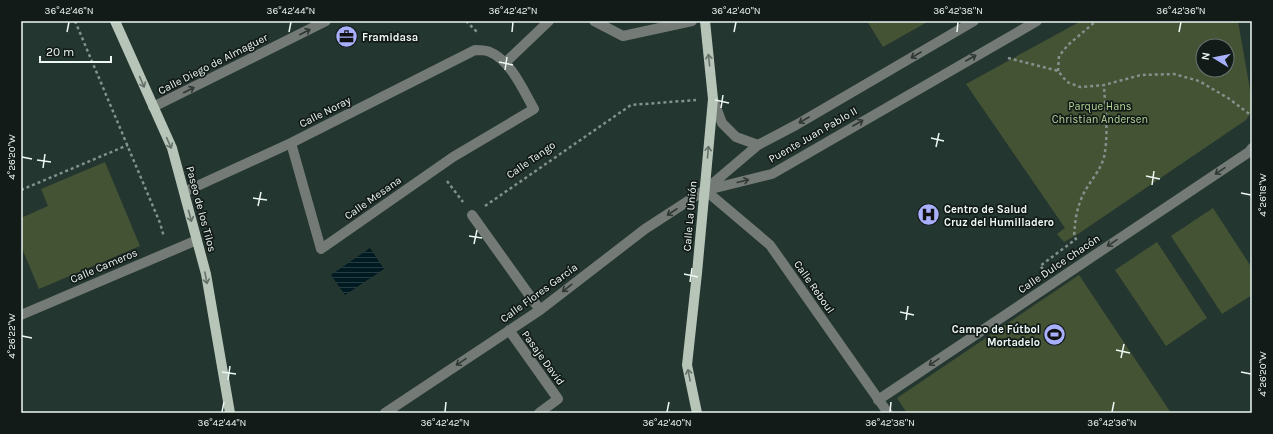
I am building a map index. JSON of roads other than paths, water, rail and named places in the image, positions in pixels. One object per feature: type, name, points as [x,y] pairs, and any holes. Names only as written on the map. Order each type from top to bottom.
[{"type":"main road","name":"Paseo de los Tilos","points":[[115,21],[172,148],[206,274],[230,413]]},
{"type":"main road","name":"Calle La Unión","points":[[697,413],[687,365],[713,99],[705,21]]},
{"type":"street","name":"Calle Diego de Almaguer","points":[[154,107],[326,21]]},
{"type":"street","points":[[504,62],[549,21]]},
{"type":"street","points":[[594,21],[622,36],[692,21]]},
{"type":"street","name":"Puente Juan Pablo II","points":[[705,190],[758,145],[796,125],[974,21]]},
{"type":"street","name":"Puente Juan Pablo II","points":[[705,190],[772,174],[1037,21]]},
{"type":"street","name":"Calle Noray","points":[[184,192],[291,143],[475,50],[489,51],[504,62]]},
{"type":"street","name":"Calle Mesana","points":[[291,143],[321,249],[453,157],[534,109],[510,68],[504,62]]},
{"type":"street","points":[[713,99],[722,122],[736,137],[758,145]]},
{"type":"street","name":"Calle Dulce Chacón","points":[[878,400],[1249,152],[1252,148]]},
{"type":"street","name":"Calle Flores García","points":[[384,413],[540,310],[645,229],[705,190]]},
{"type":"street","name":"Calle Reboul","points":[[705,190],[770,245],[888,413]]},
{"type":"street","points":[[472,215],[540,310]]},
{"type":"street","name":"Calle Cameros","points":[[21,315],[196,240]]},
{"type":"street","name":"Pasaje David","points":[[508,330],[558,399],[538,413]]},
{"type":"water","points":[[370,248],[384,269],[345,295],[331,275]]},
{"type":"place","name":"Framidasa","points":[[347,37]]},
{"type":"place","name":"Centro de Salud Cruz del Humilladero","points":[[929,215]]},
{"type":"place","name":"Campo de Fútbol Mortadelo","points":[[1055,335]]},
{"type":"park label","name":"Parque Hans Christian Andersen","points":[[1100,112]]}]
